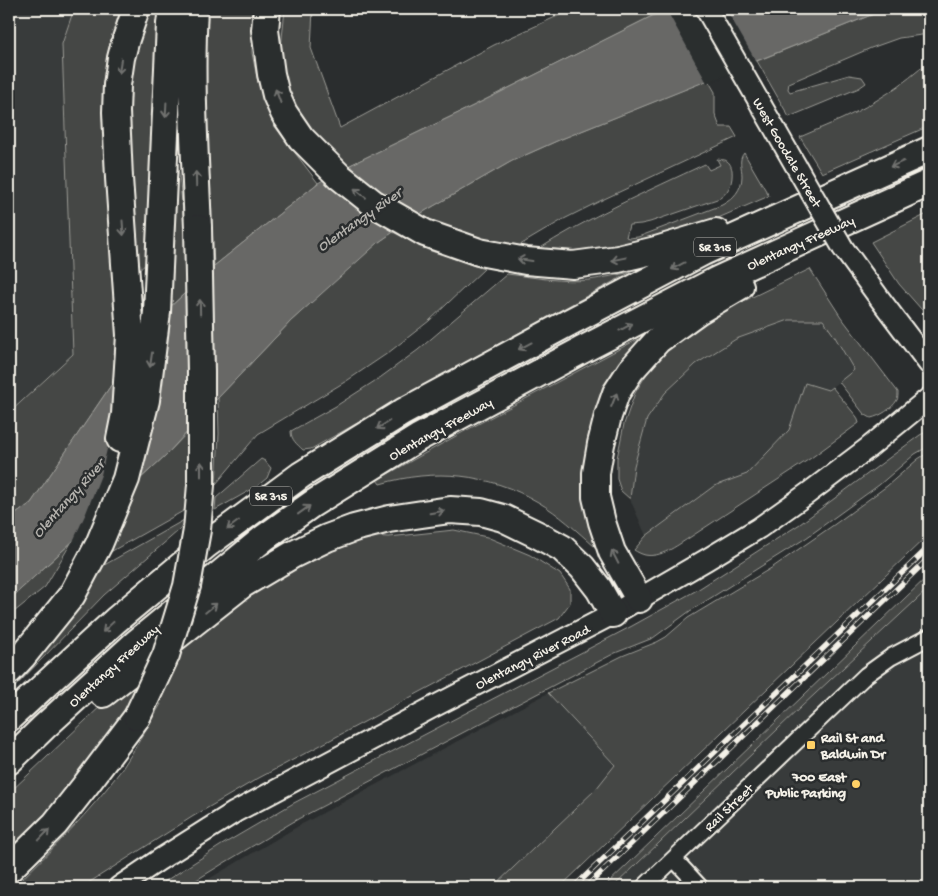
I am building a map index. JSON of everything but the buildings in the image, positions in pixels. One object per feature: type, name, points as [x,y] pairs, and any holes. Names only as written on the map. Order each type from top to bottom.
[{"type":"highway","points":[[9,671],[72,595],[99,544],[126,480],[146,400],[157,312],[172,9]]},
{"type":"highway","points":[[9,870],[55,824],[137,718],[166,655],[187,586],[196,530],[201,476],[201,372],[192,36],[194,9]]},
{"type":"highway","points":[[267,9],[265,30],[271,74],[276,94],[284,113],[301,138],[339,176],[373,203],[425,233],[479,252],[526,261],[573,265],[618,259],[693,240],[865,179]]},
{"type":"highway","points":[[9,661],[46,610],[88,538],[113,475],[125,414],[130,335],[116,112],[121,58],[134,14]]},
{"type":"highway","name":"SR 315","points":[[9,718],[116,620],[206,545],[294,479],[403,412],[704,252],[929,150]]},
{"type":"highway","name":"Olentangy Freeway","points":[[9,761],[136,643],[249,551],[312,504],[418,438],[582,350],[717,280],[929,183]]},
{"type":"highway","points":[[639,599],[612,552],[596,497],[596,473],[601,444],[616,393],[631,370],[658,340],[698,311],[878,206]]},
{"type":"highway","points":[[9,769],[243,584],[292,554],[354,528],[450,510],[481,512],[503,518],[562,548],[582,567],[599,589],[613,614]]},
{"type":"main road","name":"West Goodale Street","points":[[706,9],[843,248],[929,364]]},
{"type":"main road","name":"Olentangy River Road","points":[[119,887],[235,812],[434,706],[613,614],[759,528],[848,464],[929,398]]},
{"type":"street","name":"Rail Street","points":[[644,887],[866,675],[891,657],[929,637]]},
{"type":"street","points":[[674,859],[700,887]]},
{"type":"shaded area","points":[[9,9],[74,9],[62,44],[73,354],[9,413]]},
{"type":"shaded area","points":[[74,9],[125,9],[115,262],[118,375],[31,503],[9,519],[9,413],[73,354],[62,44]]},
{"type":"shaded area","points":[[147,9],[160,9],[150,260],[134,275],[126,76]]},
{"type":"shaded area","points":[[207,9],[254,9],[252,53],[258,82],[273,124],[318,183],[214,266],[205,79]]},
{"type":"shaded area","points":[[285,9],[313,9],[311,48],[340,128],[494,45],[573,9],[666,9],[473,106],[344,168],[307,128],[281,81],[281,48]]},
{"type":"shaded area","points":[[886,9],[929,9],[929,34],[899,38],[789,83],[788,89],[790,92],[849,75],[862,77],[866,83],[859,88],[789,117],[757,61]]},
{"type":"shaded area","points":[[929,61],[929,126],[822,173],[800,137],[842,119],[877,100],[899,86]]},
{"type":"shaded area","points":[[708,80],[715,92],[715,114],[720,127],[731,127],[737,137],[564,219],[515,248],[444,230],[418,215],[512,161]]},
{"type":"shaded area","points":[[176,150],[186,239],[186,292],[167,310]]},
{"type":"shaded area","points":[[744,153],[769,196],[702,225],[597,253],[534,252],[640,194],[705,164],[709,170],[720,165],[717,159],[727,161],[732,170],[730,186],[720,198],[650,222],[629,225],[626,237],[638,237],[722,205],[730,200],[739,190],[742,181],[741,161]]},
{"type":"shaded area","points":[[929,213],[929,318],[899,284],[871,242]]},
{"type":"shaded area","points":[[393,232],[428,250],[484,269],[429,321],[388,353],[348,380],[258,434],[216,484],[219,434],[218,398],[291,321],[355,262]]},
{"type":"shaded area","points":[[810,269],[841,317],[898,392],[898,399],[895,403],[886,412],[874,417],[871,418],[864,414],[839,382],[854,370],[823,320],[789,320],[736,339],[696,364],[665,393],[647,419],[634,466],[630,499],[621,491],[617,479],[617,458],[624,424],[635,393],[663,352],[677,339],[713,316]]},
{"type":"shaded area","points":[[631,272],[311,449],[303,450],[293,439],[291,431],[336,406],[381,377],[418,350],[507,274],[579,281]]},
{"type":"shaded area","points":[[789,320],[823,320],[854,370],[828,390],[805,383],[789,430],[747,475],[714,486],[646,536],[630,499],[634,466],[647,419],[665,393],[696,364],[736,339]]},
{"type":"shaded area","points":[[655,330],[621,369],[599,544],[595,547],[568,523],[538,502],[519,492],[481,479],[441,475],[421,476],[380,484],[377,480],[465,431]]},
{"type":"shaded area","points":[[805,383],[828,390],[832,387],[857,417],[859,423],[811,458],[674,548],[657,555],[644,555],[634,550],[646,536],[714,486],[747,474],[789,430]]},
{"type":"shaded area","points":[[190,430],[185,510],[105,555],[137,482]]},
{"type":"shaded area","points":[[928,431],[929,446],[915,454],[879,485],[806,538],[690,611],[653,638],[615,653],[298,819],[185,887],[156,887],[220,846],[292,804],[697,590],[800,524]]},
{"type":"shaded area","points":[[929,452],[929,534],[560,887],[493,887],[596,789],[615,765],[548,693],[622,656],[666,637],[688,618],[773,567],[835,524]]},
{"type":"shaded area","points":[[261,459],[271,468],[267,478],[256,487],[215,510],[216,498]]},
{"type":"shaded area","points":[[184,520],[185,525],[104,595],[9,693],[9,688],[46,644],[99,568]]},
{"type":"shaded area","points":[[454,530],[487,537],[530,555],[560,574],[570,589],[570,603],[559,618],[257,779],[192,817],[82,887],[14,887],[70,830],[110,785],[122,769],[161,704],[128,705],[112,736],[87,773],[9,855],[9,793],[105,702],[211,614],[289,567],[361,536],[389,537]]},
{"type":"shaded area","points":[[71,543],[45,587],[9,616],[9,600]]},
{"type":"shaded area","points":[[929,575],[929,588],[801,707],[613,887],[604,887]]},
{"type":"shaded area","name":"700 East Public Parking","points":[[929,588],[929,887],[613,887],[801,707]]},
{"type":"shaded area","points":[[548,693],[615,765],[596,789],[493,887],[195,887],[302,824]]},
{"type":"water","name":"Olentangy River","points":[[666,9],[886,9],[559,140],[512,161],[418,215],[379,242],[291,321],[167,454],[9,600],[9,519],[31,503],[118,375],[167,310],[214,266],[318,183],[344,168],[473,106]]},
{"type":"pier","points":[[666,9],[726,9],[757,63],[707,83]]},
{"type":"pier","points":[[114,419],[132,491],[70,548],[101,475]]},
{"type":"railway","points":[[574,887],[929,547]]},
{"type":"railway","points":[[586,887],[929,558]]},
{"type":"place","name":"Rail St and Baldwin Dr","points":[[811,745]]},
{"type":"place","name":"700 East Public Parking","points":[[856,784]]}]
